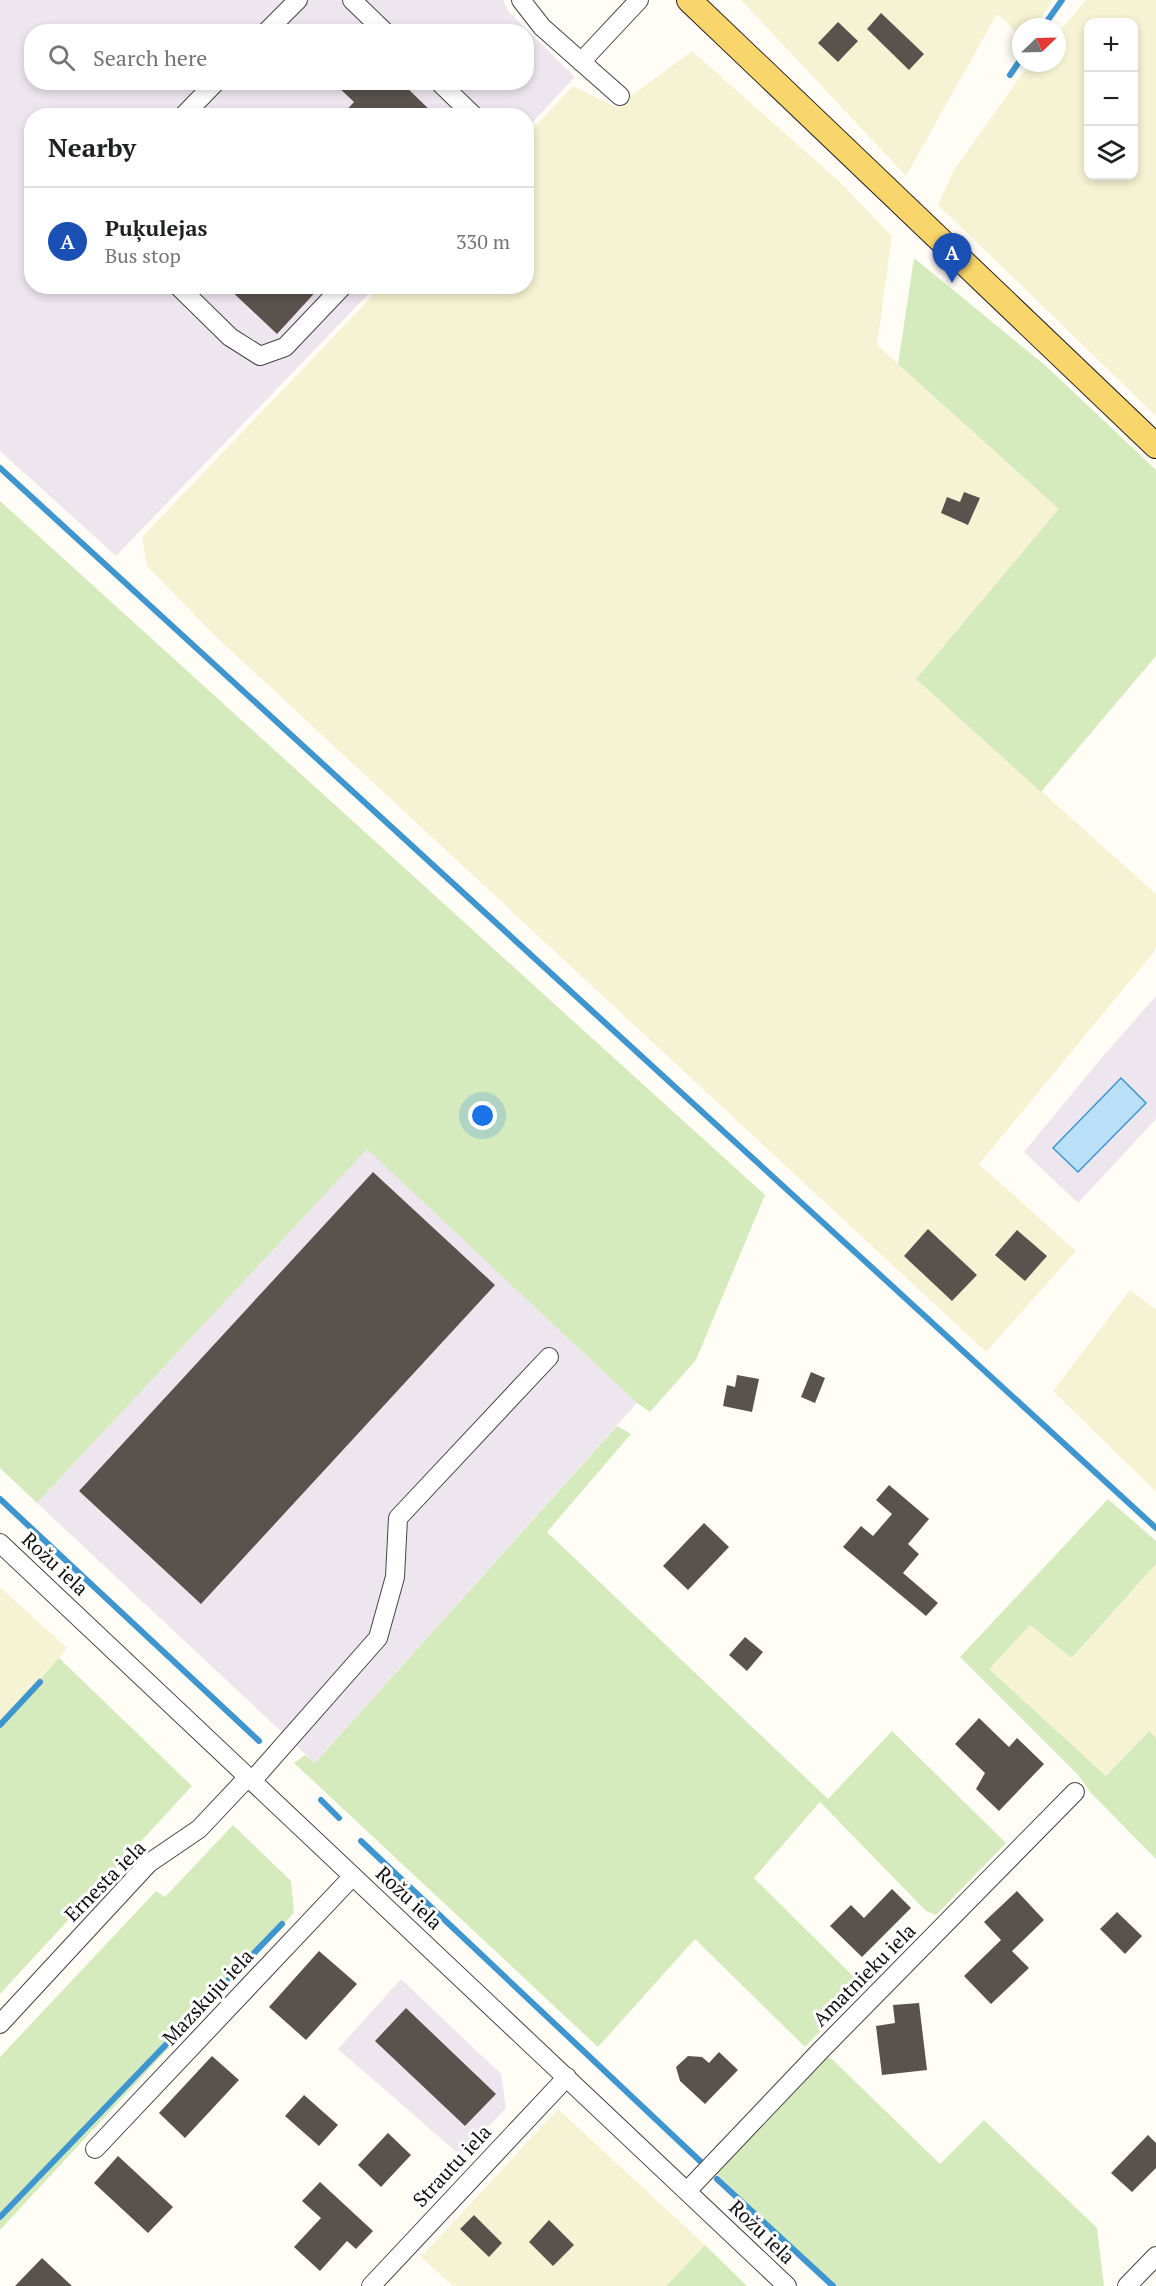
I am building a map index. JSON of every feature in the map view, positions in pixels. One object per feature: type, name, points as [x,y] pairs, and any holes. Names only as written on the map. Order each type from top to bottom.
[{"type":"main road","points":[[688,0],[1156,446]]},
{"type":"street","points":[[274,24],[298,0]]},
{"type":"street","points":[[352,0],[377,24]]},
{"type":"street","points":[[521,0],[542,27],[620,96]]},
{"type":"street","points":[[580,62],[639,0]]},
{"type":"street","points":[[191,108],[208,90]]},
{"type":"street","points":[[447,90],[466,108]]},
{"type":"street","points":[[186,294],[230,337],[260,357],[285,347],[335,294]]},
{"type":"street","name":"Ernesta iela","points":[[0,2024],[149,1863],[199,1829],[250,1779],[378,1638],[395,1577],[398,1518],[549,1357]]},
{"type":"street","name":"Rožu iela","points":[[0,1543],[787,2286]]},
{"type":"street","name":"Amatnieku iela","points":[[687,2191],[822,2049],[1075,1792]]},
{"type":"street","name":"Mazskuju iela","points":[[95,2149],[353,1876]]},
{"type":"street","name":"Strautu iela","points":[[371,2286],[567,2077]]},
{"type":"street","points":[[1127,2286],[1156,2256]]},
{"type":"shaded area","points":[[0,0],[503,0],[509,12],[521,24],[24,24],[24,90],[534,90],[534,37],[575,77],[534,121],[534,108],[24,108],[24,294],[368,294],[116,556],[0,451]]},
{"type":"shaded area","points":[[741,0],[1052,0],[1041,18],[1012,18],[1012,28],[997,14],[906,176]]},
{"type":"shaded area","points":[[1086,0],[1156,0],[1156,416],[938,205],[954,170],[1024,72],[1066,72],[1066,23]]},
{"type":"shaded area","points":[[692,51],[841,183],[892,236],[877,345],[1060,509],[916,679],[1156,894],[1156,946],[1153,953],[979,1164],[1076,1251],[986,1352],[213,634],[147,566],[142,537],[374,294],[534,294],[534,128],[573,86],[616,107]]},
{"type":"shaded area","points":[[1156,996],[1156,1119],[1078,1203],[1024,1152]]},
{"type":"shaded area","points":[[367,1148],[637,1403],[315,1763],[37,1503]]},
{"type":"shaded area","points":[[1130,1290],[1156,1310],[1156,1492],[1053,1391]]},
{"type":"shaded area","points":[[1156,1564],[1156,1738],[1148,1731],[1106,1776],[988,1669],[1030,1625],[1073,1658]]},
{"type":"shaded area","points":[[0,1587],[67,1648],[40,1682],[0,1725]]},
{"type":"shaded area","points":[[401,1979],[501,2074],[506,2108],[461,2156],[338,2049]]},
{"type":"shaded area","points":[[558,2109],[705,2245],[666,2286],[453,2286],[421,2257]]},
{"type":"green space","points":[[914,258],[1046,366],[1156,470],[1156,656],[1041,792],[916,679],[1059,509],[898,364]]},
{"type":"green space","points":[[0,501],[765,1195],[696,1360],[650,1412],[637,1403],[367,1149],[37,1503],[0,1468]]},
{"type":"green space","points":[[617,1426],[631,1434],[547,1532],[828,1799],[892,1731],[1006,1843],[936,1915],[926,1911],[820,1802],[754,1878],[858,1981],[865,1985],[805,2047],[695,1939],[598,2047],[294,1763],[305,1755],[315,1763]]},
{"type":"green space","points":[[1108,1499],[1156,1541],[1156,1564],[1072,1658],[1030,1625],[989,1669],[1106,1776],[1149,1731],[1156,1738],[1156,1859],[1091,1793],[1078,1775],[960,1657]]},
{"type":"green space","points":[[59,1658],[192,1786],[0,1994],[0,1725]]},
{"type":"green space","points":[[233,1825],[291,1881],[294,1913],[0,2230],[0,2057],[156,1891],[165,1897]]},
{"type":"green space","points":[[825,2056],[832,2059],[940,2164],[984,2120],[1097,2228],[1104,2286],[834,2286],[716,2173]]},
{"type":"green space","points":[[705,2245],[747,2286],[666,2286]]},
{"type":"water","points":[[1121,1078],[1146,1103],[1078,1172],[1053,1148]]},
{"type":"building","points":[[881,13],[924,54],[909,70],[867,29]]},
{"type":"building","points":[[838,22],[858,41],[838,62],[818,43]]},
{"type":"building","points":[[341,90],[409,90],[428,108],[348,108],[354,102]]},
{"type":"building","points":[[234,294],[314,294],[277,334]]},
{"type":"building","points":[[964,492],[980,498],[968,525],[941,513],[947,497],[960,502]]},
{"type":"building","points":[[373,1172],[495,1285],[201,1604],[79,1491]]},
{"type":"building","points":[[928,1229],[977,1275],[952,1301],[904,1256]]},
{"type":"building","points":[[1017,1230],[1047,1256],[1025,1281],[995,1255]]},
{"type":"building","points":[[811,1372],[825,1378],[815,1403],[801,1397]]},
{"type":"building","points":[[737,1375],[759,1379],[752,1412],[723,1406],[727,1385],[735,1387]]},
{"type":"building","points":[[889,1485],[929,1519],[908,1544],[919,1554],[903,1573],[938,1603],[926,1616],[843,1547],[861,1526],[873,1536],[892,1514],[876,1500]]},
{"type":"building","points":[[704,1523],[729,1547],[688,1590],[663,1566]]},
{"type":"building","points":[[745,1637],[763,1652],[747,1671],[729,1655]]},
{"type":"building","points":[[979,1718],[1009,1747],[1017,1738],[1044,1764],[999,1811],[976,1789],[985,1773],[955,1744]]},
{"type":"building","points":[[892,1889],[911,1908],[862,1957],[830,1926],[851,1905],[864,1918]]},
{"type":"building","points":[[1017,1891],[1044,1920],[1012,1951],[1029,1968],[991,2004],[964,1976],[1001,1940],[984,1922]]},
{"type":"building","points":[[1117,1912],[1142,1936],[1125,1954],[1100,1929]]},
{"type":"building","points":[[319,1951],[357,1984],[306,2040],[269,2007]]},
{"type":"building","points":[[919,2003],[927,2070],[882,2075],[876,2026],[895,2023],[893,2005]]},
{"type":"building","points":[[406,2008],[496,2094],[465,2126],[375,2041]]},
{"type":"building","points":[[719,2052],[738,2070],[705,2104],[680,2081],[676,2067],[688,2056],[702,2057],[709,2063]]},
{"type":"building","points":[[212,2056],[239,2080],[185,2138],[159,2113]]},
{"type":"building","points":[[304,2095],[338,2125],[319,2146],[285,2116]]},
{"type":"building","points":[[388,2133],[411,2155],[381,2187],[358,2165]]},
{"type":"building","points":[[1148,2135],[1156,2143],[1156,2168],[1132,2192],[1111,2173]]},
{"type":"building","points":[[118,2156],[173,2207],[148,2233],[94,2183]]},
{"type":"building","points":[[320,2182],[373,2231],[356,2249],[347,2241],[320,2271],[294,2247],[321,2218],[302,2201]]},
{"type":"building","points":[[474,2215],[502,2243],[489,2257],[460,2229]]},
{"type":"building","points":[[549,2220],[574,2245],[553,2266],[529,2242]]},
{"type":"building","points":[[42,2258],[72,2286],[15,2286]]},
{"type":"waterway","points":[[1049,18],[1062,0]]},
{"type":"waterway","points":[[0,468],[1156,1528]]},
{"type":"waterway","points":[[0,1499],[259,1741]]},
{"type":"waterway","points":[[0,1725],[40,1682]]},
{"type":"waterway","points":[[321,1800],[339,1818]]},
{"type":"waterway","points":[[361,1841],[700,2161]]},
{"type":"waterway","points":[[0,2217],[282,1924]]},
{"type":"waterway","points":[[717,2179],[833,2286]]},
{"type":"place","name":"Puķulejas","points":[[952,283]]}]
